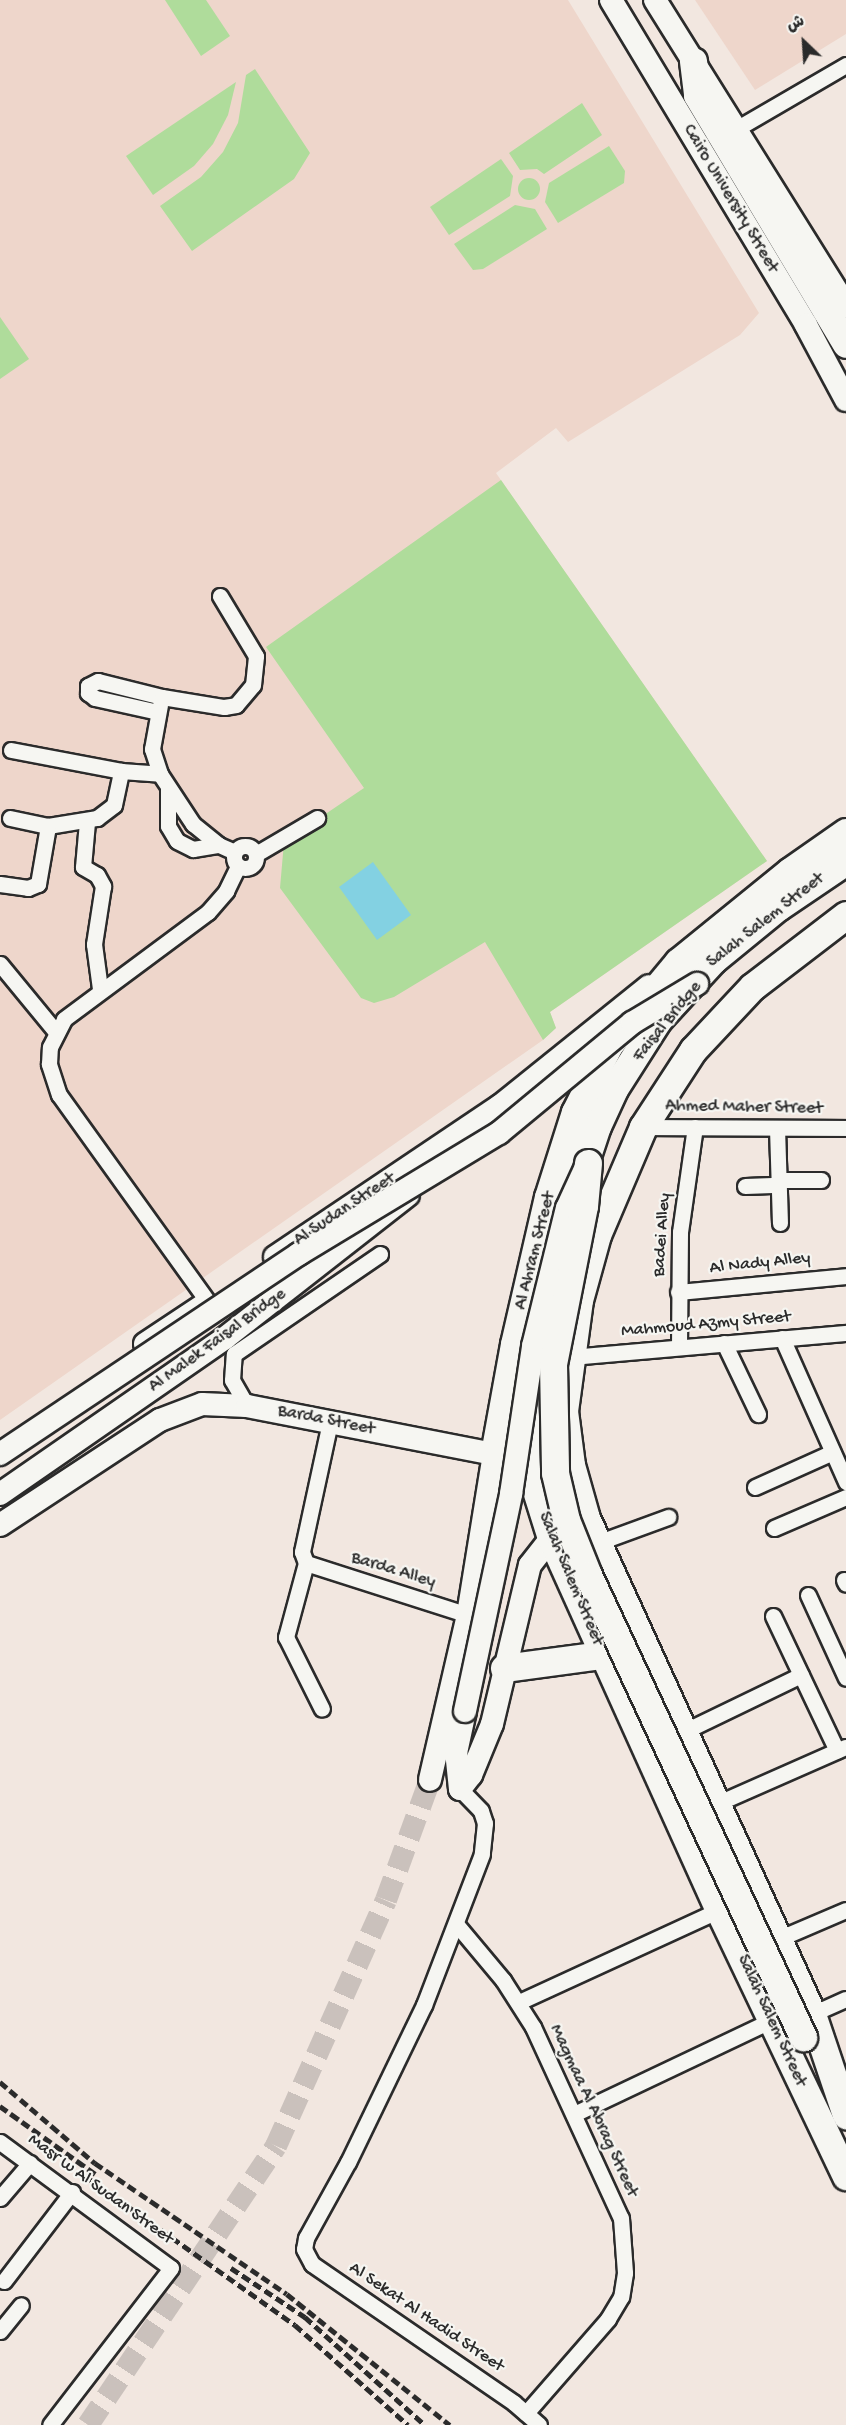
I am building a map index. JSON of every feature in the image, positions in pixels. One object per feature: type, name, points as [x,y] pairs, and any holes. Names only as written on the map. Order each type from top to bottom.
[{"type":"highway","points":[[693,61],[697,95],[846,344]]},
{"type":"highway","name":"Al Ahram Street","points":[[494,1454],[541,1224],[575,1112],[609,1046],[678,962],[790,871],[846,832]]},
{"type":"highway","name":"Salah Salem Street","points":[[846,861],[778,907],[712,960],[684,988],[634,1053],[597,1126],[572,1204],[531,1423],[534,1484],[551,1538],[602,1655],[770,2021],[846,2176]]},
{"type":"highway","name":"Faisal Bridge","points":[[808,2026],[588,1575],[566,1520],[555,1473],[553,1364],[584,1206],[588,1163],[607,1114],[631,1067],[662,1024],[697,984],[732,953],[846,870]]},
{"type":"highway","points":[[570,1357],[579,1300],[597,1235],[642,1127],[693,1050],[752,987],[846,915]]},
{"type":"highway","points":[[634,1053],[643,1004]]},
{"type":"highway","points":[[541,1224],[572,1204]]},
{"type":"highway","name":"Salah Salem Street","points":[[570,1357],[566,1438],[578,1492],[597,1543],[778,1939],[808,2026],[844,2101]]},
{"type":"highway","points":[[504,1668],[602,1655],[616,1650],[638,1633]]},
{"type":"highway","points":[[618,1689],[635,1682],[663,1689]]},
{"type":"highway","points":[[808,2026],[846,2122]]},
{"type":"main road","name":"Cairo University Street","points":[[611,0],[806,326],[846,400]]},
{"type":"main road","points":[[656,0],[846,306]]},
{"type":"main road","name":"Al Sudan Street","points":[[0,1442],[500,1106],[678,962]]},
{"type":"main road","name":"Al Malek Faisal Bridge","points":[[0,1454],[299,1254],[499,1133],[632,1023],[697,984]]},
{"type":"main road","name":"Al Malek Faisal Bridge","points":[[0,1494],[225,1338],[337,1253],[462,1148],[500,1106]]},
{"type":"main road","points":[[460,1789],[456,1753],[511,1494],[533,1346],[553,1259],[570,1201],[588,1163]]},
{"type":"main road","name":"Barda Street","points":[[0,1525],[160,1420],[202,1404],[247,1406],[494,1454]]},
{"type":"main road","name":"Al Ahram Street","points":[[430,1780],[468,1615],[494,1454]]},
{"type":"main road","points":[[460,1789],[471,1775],[492,1724],[530,1564],[551,1538]]},
{"type":"street","points":[[736,129],[846,65]]},
{"type":"street","points":[[160,705],[105,683],[101,699],[160,705],[224,707],[236,705],[253,685],[256,656],[220,596]]},
{"type":"street","points":[[160,705],[152,750],[160,774],[193,824],[237,859],[250,868],[256,854],[316,818]]},
{"type":"street","points":[[11,750],[121,771],[160,774]]},
{"type":"street","points":[[10,818],[48,826],[87,822],[114,806],[121,771]]},
{"type":"street","points":[[168,788],[168,826],[177,841],[193,849],[219,845]]},
{"type":"street","points":[[87,822],[83,867],[98,875],[103,886],[94,944],[100,989]]},
{"type":"street","points":[[0,884],[28,888],[38,884],[48,826]]},
{"type":"street","points":[[208,1302],[59,1095],[49,1064],[56,1032],[70,1013],[208,912],[226,891],[237,859]]},
{"type":"street","points":[[0,964],[56,1032]]},
{"type":"street","name":"Ahmed Maher Street","points":[[642,1127],[846,1128]]},
{"type":"street","name":"Badei Alley","points":[[679,1347],[680,1232],[695,1127]]},
{"type":"street","points":[[777,1128],[780,1223]]},
{"type":"street","points":[[745,1186],[821,1180]]},
{"type":"street","points":[[247,1406],[232,1380],[234,1354],[380,1254]]},
{"type":"street","name":"Al Nady Alley","points":[[678,1292],[846,1276]]},
{"type":"street","name":"Mahmoud Azmy Street","points":[[570,1357],[846,1333]]},
{"type":"street","points":[[782,1338],[846,1482]]},
{"type":"street","points":[[724,1343],[758,1414]]},
{"type":"street","points":[[322,1709],[286,1637],[306,1563],[302,1552],[330,1422]]},
{"type":"street","points":[[755,1487],[832,1452]]},
{"type":"street","points":[[774,1528],[846,1497]]},
{"type":"street","points":[[597,1543],[668,1517]]},
{"type":"street","name":"Barda Alley","points":[[306,1563],[468,1615]]},
{"type":"street","points":[[808,1595],[846,1678]]},
{"type":"street","points":[[716,1804],[841,1749],[801,1675],[773,1616]]},
{"type":"street","points":[[683,1732],[801,1675]]},
{"type":"street","points":[[457,1925],[486,1839],[481,1811],[460,1789]]},
{"type":"street","points":[[519,2002],[719,1910]]},
{"type":"street","points":[[778,1939],[846,1911]]},
{"type":"street","name":"Magmaa Al Abrag Street","points":[[457,1925],[519,2002],[574,2114],[621,2218],[625,2273],[621,2297],[608,2319],[526,2412]]},
{"type":"street","name":"Al Sekat Al Hadid Street","points":[[457,1925],[387,2084],[306,2238],[305,2255],[312,2264],[526,2412],[539,2425]]},
{"type":"street","points":[[808,2026],[846,1999]]},
{"type":"street","points":[[574,2114],[770,2021]]},
{"type":"street","name":"Masr w Al Sudan Street","points":[[0,2142],[72,2192],[168,2264],[169,2273],[50,2425]]},
{"type":"street","points":[[0,2198],[30,2163]]},
{"type":"street","points":[[4,2282],[72,2192]]},
{"type":"street","points":[[0,2331],[21,2305]]},
{"type":"shaded area","points":[[0,0],[568,0],[759,313],[740,335],[568,442],[556,428],[496,473],[767,861],[550,1012],[556,1028],[543,1040],[0,1420]]},
{"type":"shaded area","points":[[695,0],[846,0],[846,34],[755,90]]},
{"type":"green space","points":[[165,0],[206,0],[230,36],[201,56]]},
{"type":"green space","points":[[255,69],[310,153],[294,179],[192,251],[160,206],[201,177],[223,152],[238,123],[246,75]]},
{"type":"green space","points":[[236,82],[228,115],[213,144],[194,166],[153,195],[126,156]]},
{"type":"green space","points":[[582,103],[602,135],[544,174],[537,169],[520,170],[509,153]]},
{"type":"green space","points":[[609,146],[625,171],[624,183],[558,223],[545,202],[549,183]]},
{"type":"green space","points":[[501,159],[513,176],[510,196],[449,235],[430,207]]},
{"type":"green space","points":[[529,178],[537,181],[540,189],[537,197],[529,200],[521,197],[518,189],[521,181]]},
{"type":"green space","points":[[515,205],[535,209],[547,229],[483,269],[473,270],[454,244]]},
{"type":"green space","points":[[0,317],[29,359],[0,379]]},
{"type":"green space","points":[[501,480],[767,861],[550,1012],[556,1028],[543,1040],[485,942],[394,997],[374,1003],[361,998],[280,888],[284,842],[364,788],[266,647]]},
{"type":"water","points":[[373,862],[411,915],[377,940],[339,887]]},
{"type":"tunnel","points":[[88,2425],[276,2146],[386,1900],[430,1780]]},
{"type":"railway","points":[[0,2082],[95,2163],[287,2294],[450,2425]]},
{"type":"railway","points":[[0,2106],[98,2176]]},
{"type":"railway","points":[[84,2175],[295,2325],[408,2425]]},
{"type":"railway","points":[[231,2268],[305,2317],[425,2425]]}]
